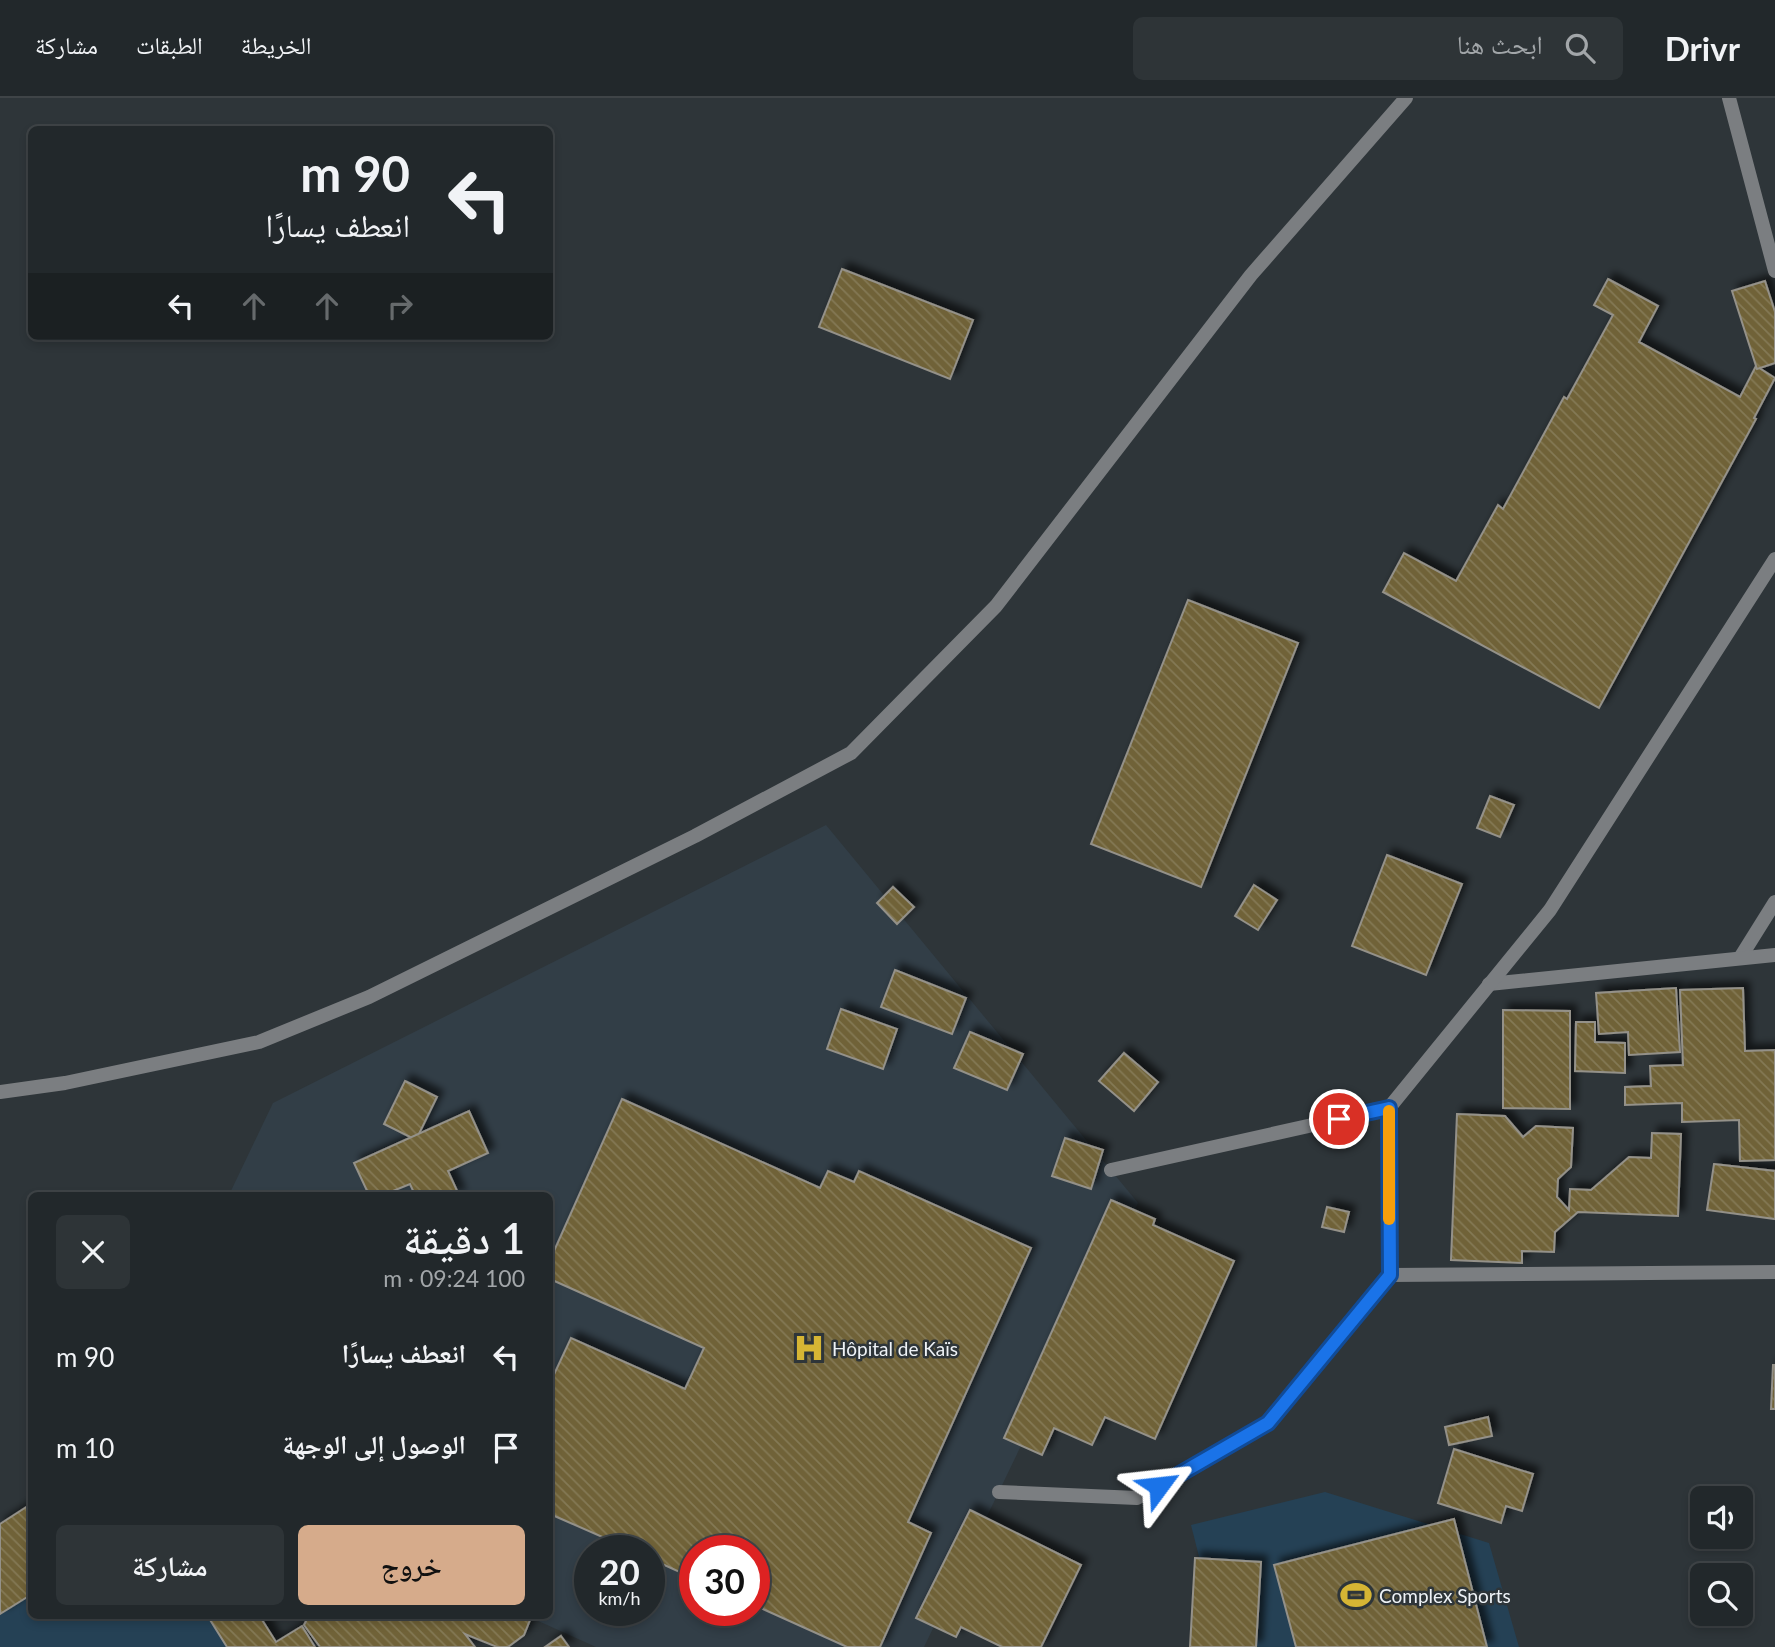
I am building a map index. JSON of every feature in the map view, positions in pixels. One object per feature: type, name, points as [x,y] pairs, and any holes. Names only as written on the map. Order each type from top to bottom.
[{"type":"street","points":[[0,1092],[65,1083],[259,1042],[369,997],[695,836],[851,753],[996,606],[1251,275],[1406,98]]},
{"type":"street","points":[[1729,98],[1775,271]]},
{"type":"street","points":[[1111,1170],[1389,1108],[1550,910],[1775,559]]},
{"type":"street","points":[[1740,958],[1775,902]]},
{"type":"street","points":[[1489,984],[1775,955]]},
{"type":"street","points":[[999,1492],[1137,1498],[1268,1423],[1390,1275],[1389,1108]]},
{"type":"street","points":[[1390,1275],[1775,1272]]},
{"type":"shaded area","name":"Hôpital de Kaïs","points":[[826,825],[1138,1203],[924,1647],[596,1647],[534,1619],[553,1619],[553,1192],[230,1192],[273,1103]]},
{"type":"shaded area","name":"Complex Sports","points":[[1325,1492],[1489,1543],[1519,1647],[1222,1647],[1191,1525]]},
{"type":"shaded area","points":[[28,1597],[28,1619],[257,1619],[274,1647],[0,1647],[0,1615]]},
{"type":"building","points":[[842,269],[973,320],[950,379],[819,327]]},
{"type":"building","points":[[1608,279],[1658,306],[1639,342],[1740,397],[1756,366],[1775,378],[1754,418],[1756,419],[1599,708],[1383,592],[1404,553],[1456,581],[1498,505],[1503,509],[1564,397],[1567,399],[1613,315],[1594,305]]},
{"type":"building","points":[[1765,281],[1775,312],[1775,363],[1757,369],[1732,291]]},
{"type":"building","points":[[1188,600],[1298,643],[1201,887],[1091,844]]},
{"type":"building","points":[[1490,796],[1514,805],[1500,837],[1477,828]]},
{"type":"building","points":[[1387,855],[1462,884],[1426,975],[1352,946]]},
{"type":"building","points":[[1254,885],[1277,900],[1258,930],[1235,916]]},
{"type":"building","points":[[893,887],[914,907],[897,924],[877,903]]},
{"type":"building","points":[[895,970],[966,998],[952,1034],[881,1007]]},
{"type":"building","points":[[1676,988],[1680,1052],[1629,1055],[1628,1032],[1599,1034],[1596,993]]},
{"type":"building","points":[[1743,988],[1745,1051],[1775,1050],[1775,1160],[1740,1161],[1739,1120],[1682,1122],[1682,1103],[1625,1105],[1625,1087],[1651,1086],[1650,1066],[1683,1065],[1680,990]]},
{"type":"building","points":[[841,1009],[897,1029],[883,1069],[827,1049]]},
{"type":"building","points":[[1503,1010],[1570,1011],[1570,1109],[1503,1108]]},
{"type":"building","points":[[1576,1022],[1595,1022],[1595,1042],[1625,1043],[1625,1073],[1575,1071]]},
{"type":"building","points":[[970,1032],[1023,1054],[1007,1090],[954,1068]]},
{"type":"building","points":[[1124,1053],[1158,1082],[1134,1111],[1099,1081]]},
{"type":"building","points":[[405,1081],[437,1097],[416,1140],[384,1124]]},
{"type":"building","points":[[622,1099],[820,1188],[828,1171],[854,1182],[859,1171],[1031,1248],[908,1522],[931,1533],[880,1647],[847,1647],[770,1612],[770,1535],[679,1535],[679,1572],[665,1565],[665,1535],[598,1535],[553,1515],[553,1377],[571,1338],[685,1389],[704,1348],[553,1280],[553,1253]]},
{"type":"building","points":[[469,1111],[488,1153],[448,1171],[458,1192],[414,1192],[410,1184],[390,1192],[368,1192],[354,1163]]},
{"type":"building","points":[[1457,1114],[1505,1116],[1523,1137],[1536,1126],[1573,1128],[1571,1167],[1558,1179],[1557,1197],[1569,1210],[1570,1189],[1591,1190],[1629,1157],[1651,1158],[1652,1133],[1681,1134],[1678,1216],[1578,1212],[1555,1232],[1554,1252],[1522,1251],[1522,1263],[1451,1260]]},
{"type":"building","points":[[1065,1138],[1103,1150],[1091,1189],[1052,1176]]},
{"type":"building","points":[[1714,1164],[1775,1171],[1775,1219],[1707,1210]]},
{"type":"building","points":[[1111,1200],[1155,1219],[1153,1225],[1234,1261],[1155,1439],[1105,1417],[1092,1445],[1054,1428],[1042,1455],[1004,1438]]},
{"type":"building","points":[[1327,1207],[1349,1212],[1344,1232],[1322,1227]]},
{"type":"building","points":[[1773,1365],[1775,1409],[1771,1409]]},
{"type":"building","points":[[1488,1417],[1492,1436],[1449,1445],[1445,1427]]},
{"type":"building","points":[[1454,1449],[1533,1474],[1522,1511],[1506,1506],[1501,1523],[1438,1503]]},
{"type":"building","points":[[28,1506],[28,1596],[0,1614],[0,1524]]},
{"type":"building","points":[[970,1510],[1081,1565],[1041,1647],[1002,1647],[961,1627],[956,1637],[916,1618]]},
{"type":"building","points":[[1454,1519],[1487,1647],[1296,1647],[1274,1565]]},
{"type":"building","points":[[1195,1558],[1261,1562],[1256,1647],[1190,1647]]},
{"type":"building","points":[[210,1619],[262,1619],[276,1642],[302,1626],[315,1647],[227,1647]]},
{"type":"building","points":[[307,1619],[530,1619],[524,1635],[508,1647],[497,1647],[465,1634],[475,1647],[320,1647],[304,1625]]},
{"type":"building","points":[[561,1636],[569,1647],[545,1647]]},
{"type":"slow traffic","points":[[1389,1111],[1389,1219]]},
{"type":"place","name":"Hôpital de Kaïs","points":[[809,1348]]},
{"type":"place","name":"Complex Sports","points":[[1356,1595]]},
{"type":"route","points":[[1159,1486],[1268,1423],[1390,1275],[1389,1108],[1339,1119]]}]
